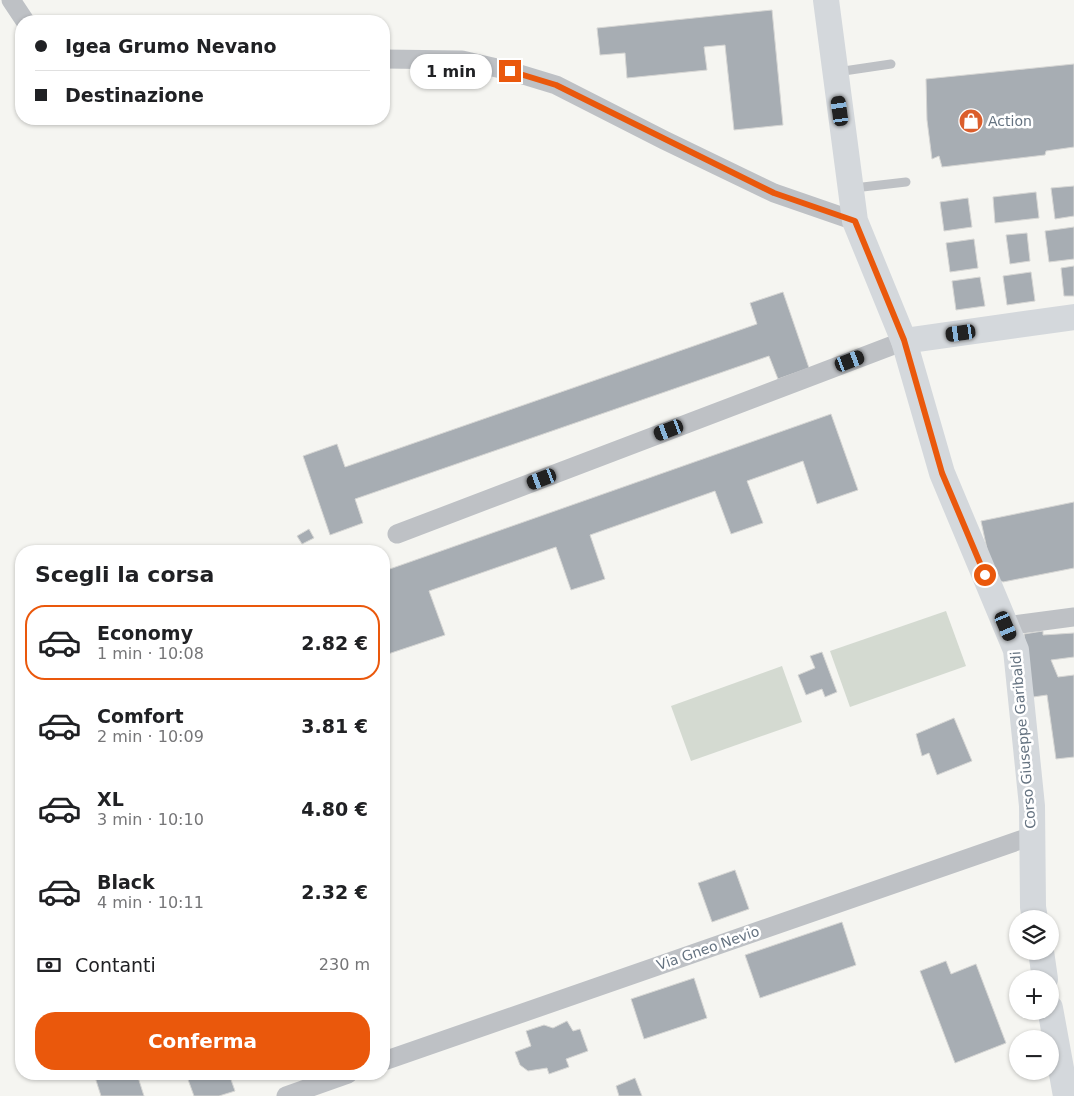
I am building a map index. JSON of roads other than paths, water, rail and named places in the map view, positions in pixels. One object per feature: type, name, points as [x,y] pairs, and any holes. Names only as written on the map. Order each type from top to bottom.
[{"type":"street","points":[[11,0],[21,15]]},
{"type":"street","name":"Corso Giuseppe Garibaldi","points":[[826,0],[855,221],[904,340],[942,473],[1016,650],[1032,806],[1034,910]]},
{"type":"street","points":[[390,58],[462,60],[510,71],[556,85],[774,193],[855,221]]},
{"type":"street","points":[[397,534],[904,340],[1074,317]]},
{"type":"street","points":[[1006,626],[1074,617]]},
{"type":"street","name":"Via Gneo Nevio","points":[[390,1059],[1032,836]]},
{"type":"street","points":[[1052,1020],[1066,1096]]},
{"type":"street","points":[[286,1096],[331,1080]]},
{"type":"lane","points":[[835,72],[891,64]]},
{"type":"lane","points":[[851,188],[906,182]]},
{"type":"place","name":"Action","points":[[971,121]]}]
